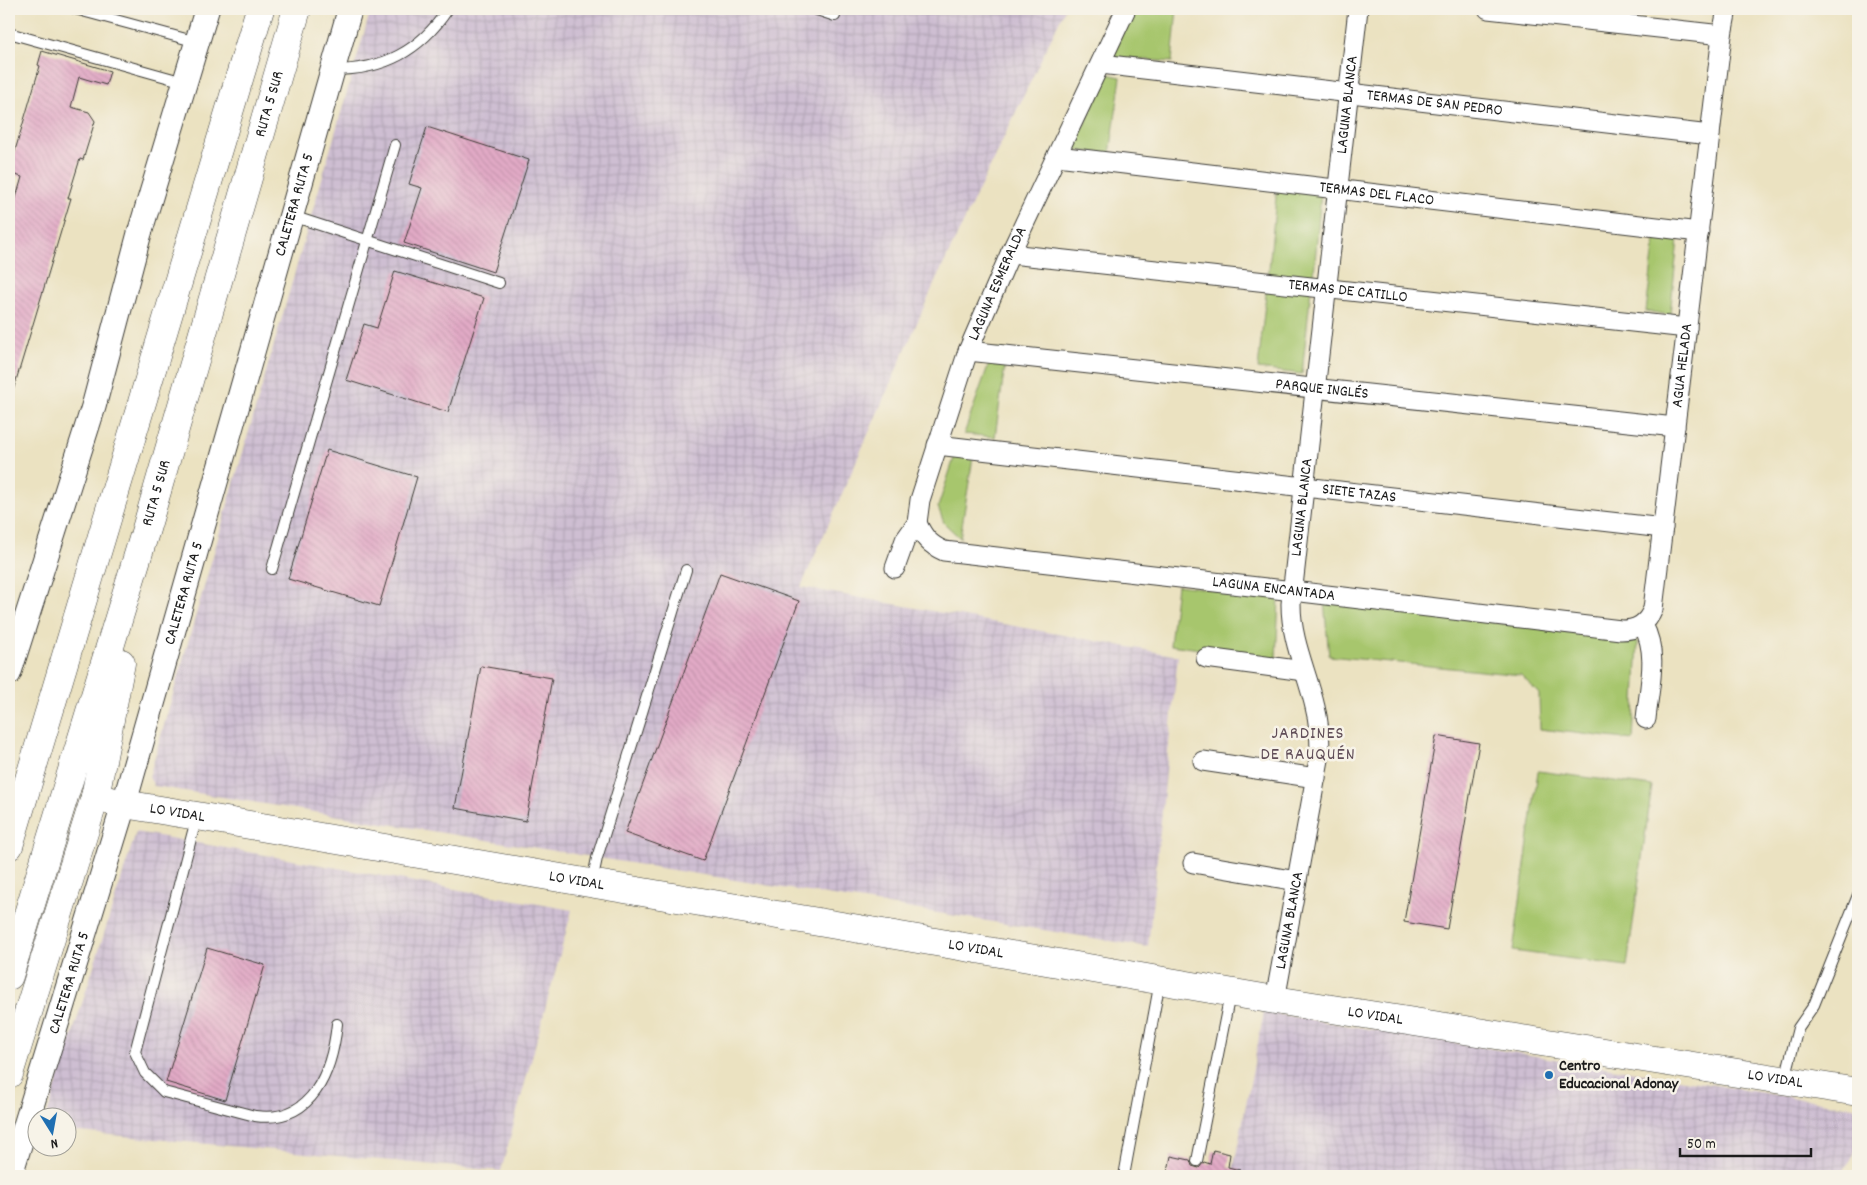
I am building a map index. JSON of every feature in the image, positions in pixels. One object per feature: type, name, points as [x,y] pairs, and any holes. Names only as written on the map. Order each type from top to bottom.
[{"type":"main road","points":[[9,846],[260,9]]},
{"type":"main road","name":"RUTA 5 SUR","points":[[9,976],[146,529],[297,9]]},
{"type":"main road","points":[[9,1074],[95,797],[146,529]]},
{"type":"main road","name":"LO VIDAL","points":[[95,797],[124,804],[1230,993],[1858,1092]]},
{"type":"street","points":[[9,673],[94,405],[139,236],[207,9]]},
{"type":"street","name":"CALETERA RUTA 5","points":[[10,1176],[124,804],[350,9]]},
{"type":"street","name":"LAGUNA ESMERALDA","points":[[895,568],[905,540],[917,523],[920,500],[968,351],[1010,254],[1126,9]]},
{"type":"street","name":"LAGUNA BLANCA","points":[[1275,1000],[1320,754],[1319,723],[1312,694],[1293,635],[1291,618],[1358,9]]},
{"type":"street","points":[[1488,9],[1722,35]]},
{"type":"street","name":"AGUA HELADA","points":[[1643,625],[1653,609],[1722,35],[1727,9]]},
{"type":"street","name":"TERMAS DE SAN PEDRO","points":[[1101,64],[1710,135]]},
{"type":"street","name":"TERMAS DEL FLACO","points":[[1057,156],[1699,232]]},
{"type":"street","name":"TERMAS DE CATILLO","points":[[1010,254],[1687,328]]},
{"type":"street","name":"PARQUE INGLÉS","points":[[968,351],[1675,427]]},
{"type":"street","name":"SIETE TAZAS","points":[[937,445],[1663,528]]},
{"type":"street","name":"LAGUNA ENCANTADA","points":[[917,523],[926,539],[944,551],[1293,590],[1621,630],[1643,625]]},
{"type":"street","points":[[1643,625],[1650,640],[1652,658],[1646,719]]},
{"type":"street","points":[[1206,658],[1304,670]]},
{"type":"street","points":[[1203,760],[1316,778]]},
{"type":"street","points":[[1193,864],[1297,881]]},
{"type":"lane","points":[[75,9],[197,42]]},
{"type":"lane","points":[[332,70],[367,68],[400,55],[428,34],[448,9]]},
{"type":"lane","points":[[814,9],[835,16]]},
{"type":"lane","points":[[9,33],[184,82]]},
{"type":"lane","points":[[272,569],[395,146]]},
{"type":"lane","points":[[292,216],[499,283]]},
{"type":"lane","points":[[592,884],[597,858],[686,570]]},
{"type":"lane","points":[[197,816],[134,1052],[145,1072],[164,1092],[265,1118],[285,1115],[305,1104],[319,1086],[332,1056],[337,1024]]},
{"type":"lane","points":[[1784,1080],[1798,1028],[1814,1005],[1858,895]]},
{"type":"lane","points":[[1124,1176],[1160,980]]},
{"type":"lane","points":[[1197,1161],[1230,993]]},
{"type":"shaded area","points":[[371,9],[1065,9],[935,282],[801,587],[1178,656],[1148,947],[154,786],[149,777]]},
{"type":"shaded area","points":[[136,832],[572,910],[501,1171],[78,1132],[78,1108],[49,1108]]},
{"type":"shaded area","points":[[1264,1012],[1858,1108],[1858,1148],[1841,1176],[1232,1176]]},
{"type":"green space","points":[[1133,9],[1177,9],[1172,62],[1111,57]]},
{"type":"green space","points":[[1107,74],[1121,77],[1110,154],[1073,150]]},
{"type":"green space","points":[[1277,187],[1321,192],[1313,285],[1268,279]]},
{"type":"green space","points":[[1655,239],[1678,240],[1670,315],[1646,311]]},
{"type":"green space","points":[[1267,284],[1311,289],[1302,374],[1258,369]]},
{"type":"green space","points":[[994,349],[1007,351],[995,437],[964,434]]},
{"type":"green space","points":[[959,443],[975,445],[960,538],[944,523],[938,507]]},
{"type":"green space","points":[[1177,585],[1279,598],[1276,659],[1170,645]]},
{"type":"green space","points":[[1324,601],[1638,641],[1633,740],[1540,729],[1539,694],[1521,675],[1329,656]]},
{"type":"green space","points":[[1538,771],[1652,786],[1627,966],[1513,951]]},
{"type":"building","points":[[42,51],[110,71],[106,85],[79,77],[71,107],[89,112],[95,121],[83,160],[80,159],[68,198],[71,198],[12,394],[9,394],[9,222],[22,177],[9,173],[9,171],[40,66],[38,65]]},
{"type":"building","points":[[427,127],[529,160],[493,272],[404,243],[422,188],[409,184]]},
{"type":"building","points":[[395,271],[484,298],[448,412],[346,380],[364,324],[377,328]]},
{"type":"building","points":[[327,450],[417,477],[379,606],[288,579]]},
{"type":"building","points":[[720,573],[799,601],[703,861],[625,833]]},
{"type":"building","points":[[481,666],[552,678],[526,821],[455,808]]},
{"type":"building","points":[[1436,736],[1479,743],[1447,929],[1404,922]]},
{"type":"building","points":[[207,948],[265,965],[225,1100],[166,1082]]},
{"type":"building","points":[[1213,1150],[1230,1154],[1228,1167],[1240,1170],[1239,1176],[1167,1176],[1171,1156],[1190,1160],[1192,1166],[1199,1168],[1204,1162],[1210,1164]]},
{"type":"place","name":"Centro Educacional Adonay","points":[[1549,1075]]},
{"type":"district","name":"JARDINES DE RAUQUÉN","points":[[1308,744]]}]
